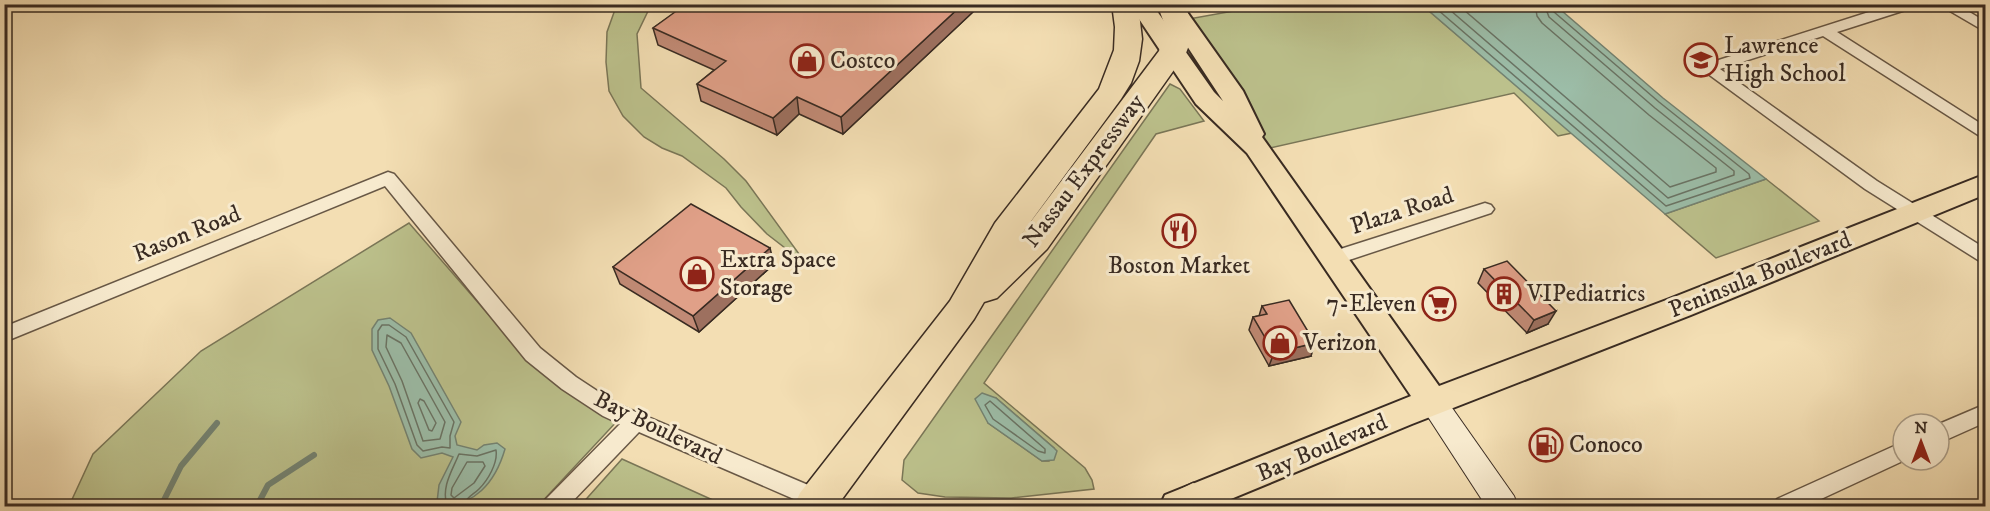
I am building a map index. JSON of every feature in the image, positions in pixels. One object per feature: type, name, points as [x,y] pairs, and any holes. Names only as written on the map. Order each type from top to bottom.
[{"type":"highway","name":"Nassau Expressway","points":[[822,504],[962,310],[1006,231],[1117,83],[1126,60],[1129,38],[1125,4]]},
{"type":"highway","name":"Nassau Expressway","points":[[962,310],[1035,242],[1172,53],[1180,34],[1175,11]]},
{"type":"main road","points":[[1140,4],[1205,98],[1256,147]]},
{"type":"main road","points":[[1175,11],[1231,91],[1256,147],[1503,507]]},
{"type":"main road","name":"Peninsula Boulevard","points":[[1433,403],[1680,307],[1986,183]]},
{"type":"main road","name":"Bay Boulevard","points":[[1186,505],[1433,403]]},
{"type":"street","points":[[1910,4],[1708,68],[1872,185],[1986,258]]},
{"type":"street","points":[[1945,4],[1986,28]]},
{"type":"street","points":[[1825,31],[1986,135]]},
{"type":"street","name":"Rason Road","points":[[4,335],[388,178]]},
{"type":"street","name":"Bay Boulevard","points":[[388,178],[533,354],[569,383],[610,410],[822,504]]},
{"type":"street","name":"Plaza Road","points":[[1334,258],[1485,209]]},
{"type":"street","points":[[1951,428],[1986,412]]},
{"type":"street","points":[[554,507],[636,421]]},
{"type":"street","points":[[1785,507],[1891,457]]},
{"type":"green space","points":[[617,4],[651,5],[637,34],[641,88],[724,159],[746,181],[807,265],[767,234],[726,188],[682,156],[644,137],[623,116],[609,91],[606,62],[607,32]]},
{"type":"green space","points":[[1267,5],[1422,5],[1572,133],[1558,136],[1514,93],[1261,150],[1183,20]]},
{"type":"green space","points":[[1170,84],[1180,89],[1204,121],[1156,134],[984,383],[1085,468],[1094,489],[1011,498],[945,497],[918,493],[902,480],[904,460]],"holes":[[[996,398],[1054,448],[1049,461],[1042,461],[988,423]]]},
{"type":"green space","points":[[1766,179],[1819,221],[1716,258],[1665,214]]},
{"type":"green space","points":[[409,223],[488,314],[560,386],[620,418],[538,506],[69,506],[93,454],[201,351]]},
{"type":"green space","points":[[622,459],[726,506],[580,506]]},
{"type":"water","points":[[1422,5],[1555,5],[1663,98],[1766,179],[1665,214]]},
{"type":"water","points":[[390,318],[411,333],[461,422],[455,436],[457,445],[477,450],[484,445],[497,443],[505,449],[496,472],[489,482],[482,490],[462,502],[450,504],[437,502],[439,485],[453,457],[442,453],[421,458],[412,449],[389,386],[372,350],[372,329],[378,320]]},
{"type":"water","points":[[982,393],[996,398],[1054,448],[1057,451],[1054,460],[1042,461],[988,423],[975,399]]},
{"type":"building","name":"Costco","points":[[686,4],[963,4],[841,117],[797,97],[773,118],[697,84],[726,61],[653,28]]},
{"type":"building","name":"Extra Space Storage","points":[[691,204],[770,248],[693,316],[613,267]]},
{"type":"building","points":[[1507,261],[1556,311],[1534,320],[1484,269]]},
{"type":"building","points":[[1289,300],[1315,343],[1274,353],[1253,317],[1267,314],[1262,306]]},
{"type":"waterway","points":[[161,506],[181,466],[217,423]]},
{"type":"waterway","points":[[261,506],[259,502],[268,485],[314,455]]},
{"type":"place","name":"Lawrence High School","points":[[1701,60]]},
{"type":"place","name":"Costco","points":[[807,61]]},
{"type":"place","name":"Boston Market","points":[[1179,231]]},
{"type":"place","name":"Extra Space Storage","points":[[697,274]]},
{"type":"place","name":"VIPediatrics","points":[[1504,294]]},
{"type":"place","name":"7-Eleven","points":[[1439,304]]},
{"type":"place","name":"Verizon","points":[[1280,343]]},
{"type":"place","name":"Conoco","points":[[1546,445]]}]
